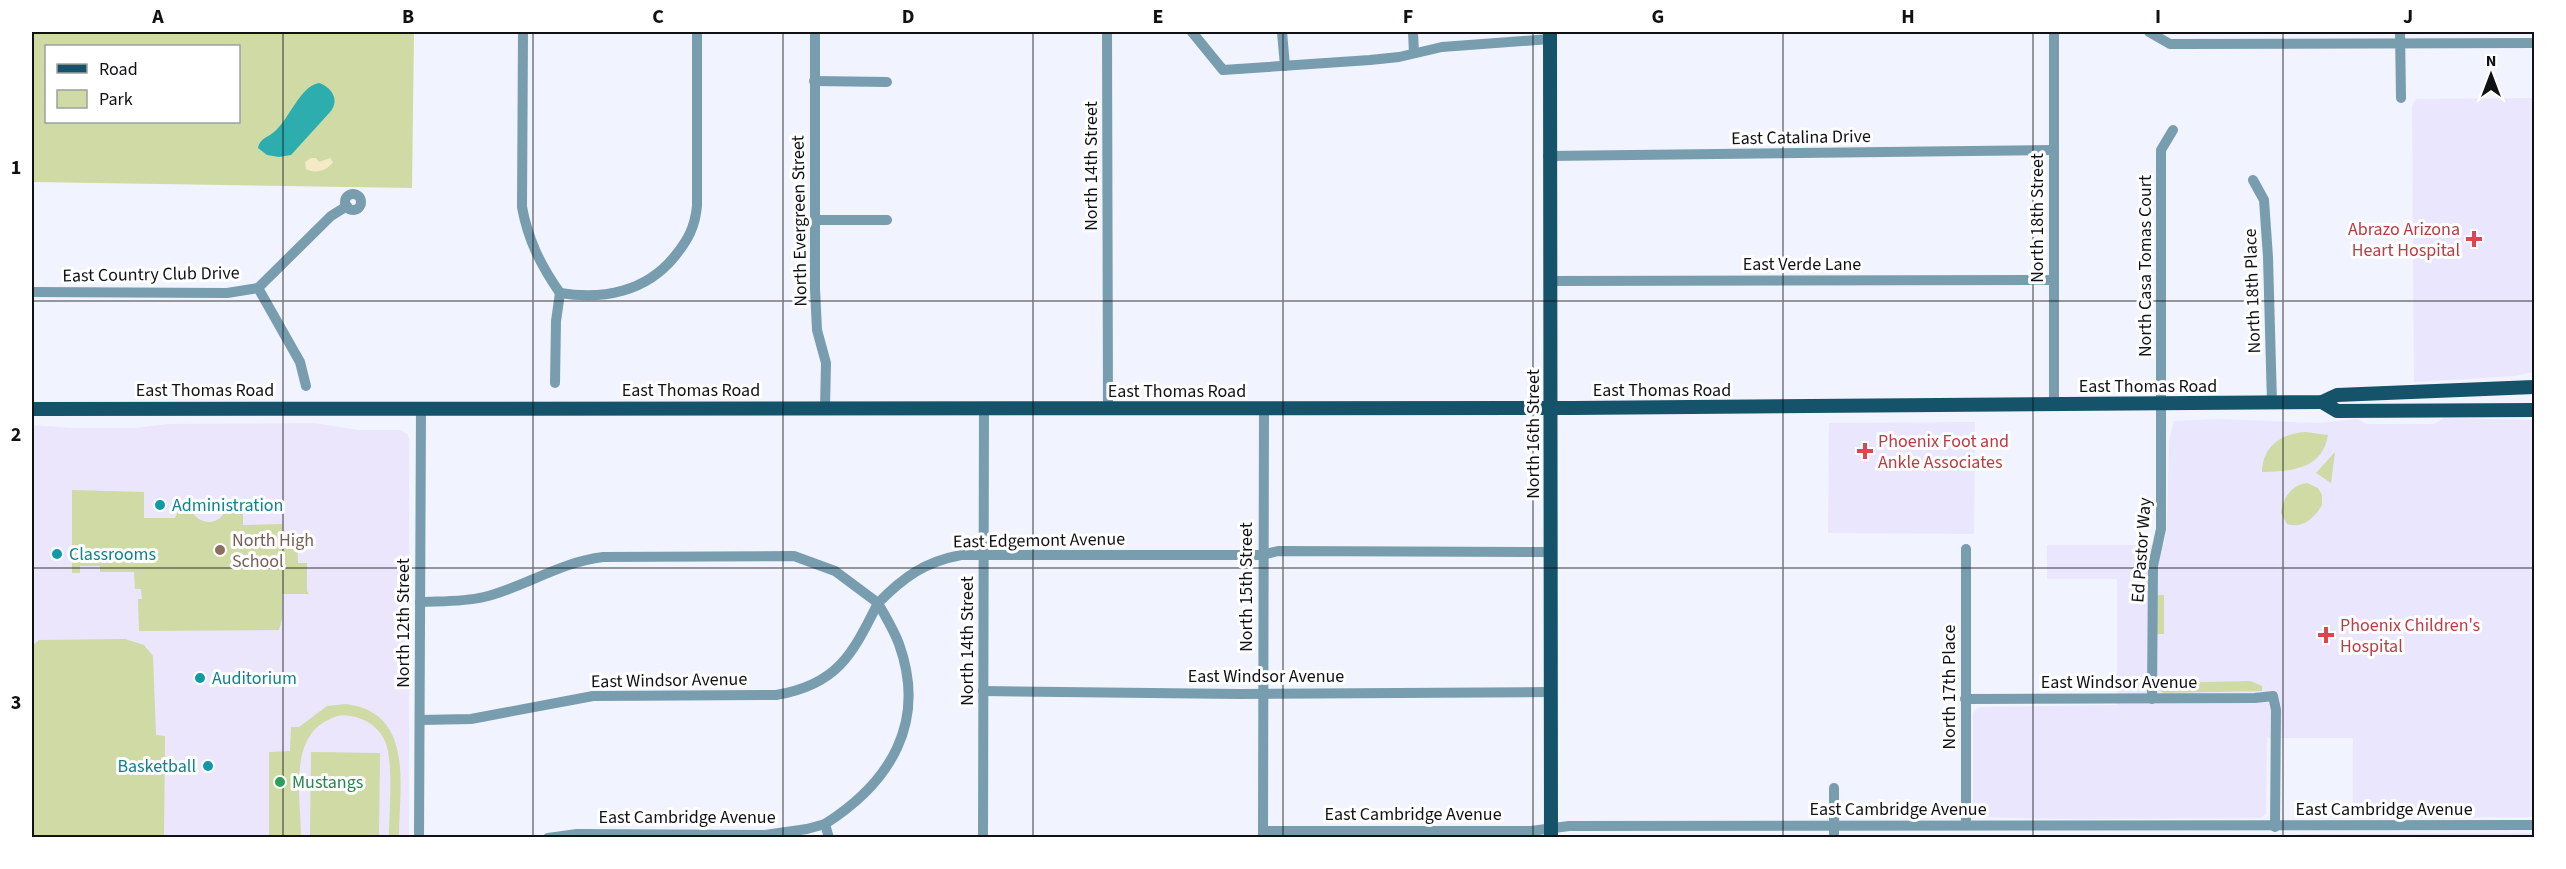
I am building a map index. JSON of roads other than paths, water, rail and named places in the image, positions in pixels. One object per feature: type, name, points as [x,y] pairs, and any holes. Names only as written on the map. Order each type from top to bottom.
[{"type":"main road","name":"North 16th Street","points":[[1550,35],[1548,156],[1552,408],[1551,833]]},
{"type":"main road","name":"East Thomas Road","points":[[32,409],[1108,409],[2054,405],[2322,402],[2337,395],[2535,387]]},
{"type":"main road","name":"East Thomas Road","points":[[2322,402],[2337,411],[2535,410]]},
{"type":"street","points":[[523,32],[522,207],[526,228],[536,254],[543,270],[560,294],[556,321],[555,383]]},
{"type":"street","points":[[560,294],[599,296],[636,286],[654,277],[668,265],[690,236],[696,222],[697,206],[697,32]]},
{"type":"street","name":"North Evergreen Street","points":[[815,32],[816,305],[817,330],[826,363],[825,408]]},
{"type":"street","name":"North 14th Street","points":[[1107,32],[1108,409]]},
{"type":"street","points":[[1192,32],[1224,70],[1370,60],[1550,35]]},
{"type":"street","points":[[1282,32],[1285,66]]},
{"type":"street","points":[[1413,32],[1414,53]]},
{"type":"street","name":"North 18th Street","points":[[2054,32],[2054,405]]},
{"type":"street","points":[[2400,32],[2401,98]]},
{"type":"street","points":[[2156,34],[2170,44],[2535,43]]},
{"type":"street","points":[[814,81],[887,82]]},
{"type":"street","name":"North Casa Tomas Court","points":[[2163,404],[2161,150],[2173,130]]},
{"type":"street","name":"East Catalina Drive","points":[[1548,156],[2053,150]]},
{"type":"street","name":"North 18th Place","points":[[2253,180],[2264,200],[2272,403]]},
{"type":"street","name":"East Country Club Drive","points":[[32,292],[227,292],[258,288],[331,216],[347,206]]},
{"type":"street","points":[[815,220],[887,220]]},
{"type":"street","name":"East Verde Lane","points":[[1550,281],[2054,280]]},
{"type":"street","points":[[258,288],[300,362],[306,386]]},
{"type":"street","name":"Ed Pastor Way","points":[[2152,699],[2152,587],[2153,566],[2162,529],[2163,404]]},
{"type":"street","name":"North 14th Street","points":[[983,837],[984,408]]},
{"type":"street","name":"North 15th Street","points":[[1263,834],[1264,408]]},
{"type":"street","name":"North 12th Street","points":[[419,837],[420,409]]},
{"type":"street","name":"North 17th Place","points":[[1966,549],[1966,824]]},
{"type":"street","name":"East Edgemont Avenue","points":[[878,603],[900,581],[938,559],[984,554],[1262,555],[1278,551],[1551,552]]},
{"type":"street","points":[[420,602],[462,601],[487,596],[576,561],[589,559],[636,556],[779,555],[800,558],[835,571],[878,603],[899,643],[908,674],[910,702],[904,734],[890,762],[872,788],[848,809],[825,824],[829,837]]},
{"type":"street","name":"East Windsor Avenue","points":[[420,720],[488,717],[593,696],[766,695],[801,691],[829,675],[848,658],[878,603]]},
{"type":"street","name":"East Windsor Avenue","points":[[984,691],[1550,692]]},
{"type":"street","name":"East Windsor Avenue","points":[[1965,699],[2255,698],[2273,696],[2276,710],[2276,826]]},
{"type":"street","points":[[1834,788],[1834,832]]},
{"type":"street","name":"East Cambridge Avenue","points":[[548,837],[577,834],[765,835],[825,824]]},
{"type":"street","name":"East Cambridge Avenue","points":[[1263,834],[1531,831],[1551,833],[1569,826],[1834,832],[1966,824],[2535,825]]},
{"type":"water","points":[[319,83],[333,94],[334,107],[291,155],[279,157],[267,155],[258,148],[262,140],[279,127],[306,90]]},
{"type":"place","name":"Abrazo Arizona Heart Hospital","points":[[2474,239]]},
{"type":"place","name":"Phoenix Foot and Ankle Associates","points":[[1865,451]]},
{"type":"place","name":"Administration","points":[[160,505]]},
{"type":"place","name":"North High School","points":[[220,550]]},
{"type":"place","name":"Classrooms","points":[[57,554]]},
{"type":"place","name":"Phoenix Children's Hospital","points":[[2326,635]]},
{"type":"place","name":"Auditorium","points":[[200,678]]},
{"type":"place","name":"Basketball","points":[[208,766]]},
{"type":"place","name":"Mustangs","points":[[280,782]]}]
